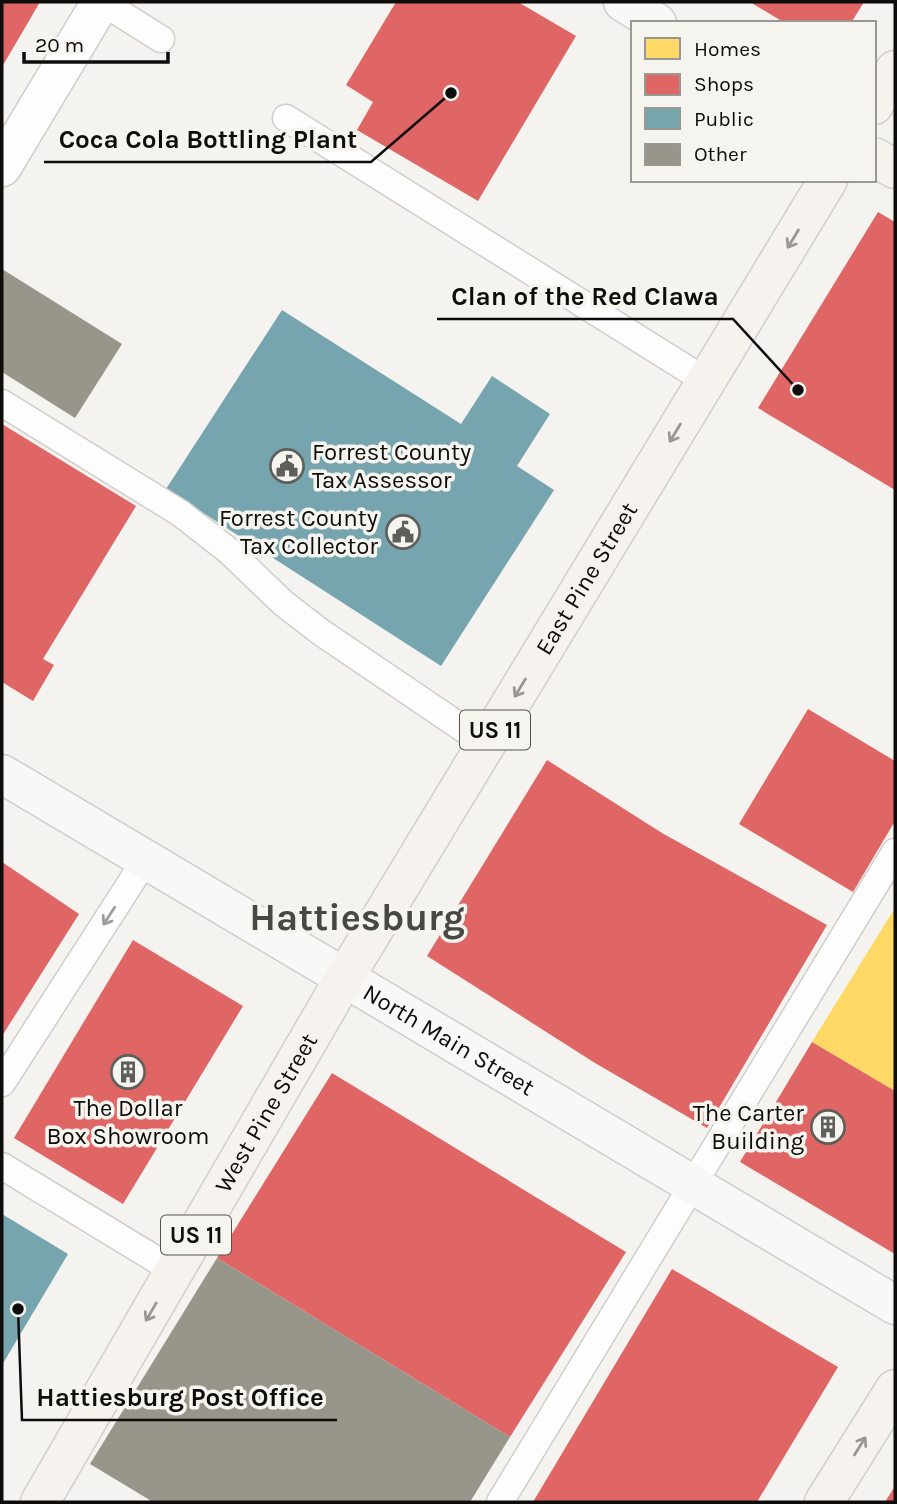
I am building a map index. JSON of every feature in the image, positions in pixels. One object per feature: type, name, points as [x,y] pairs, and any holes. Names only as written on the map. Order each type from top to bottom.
[{"type":"main road","points":[[623,2],[654,21]]},
{"type":"main road","points":[[876,102],[895,70]]},
{"type":"main road","points":[[876,158],[895,169]]},
{"type":"main road","name":"East Pine Street","points":[[345,977],[827,182]]},
{"type":"main road","name":"North Main Street","points":[[2,774],[895,1305]]},
{"type":"main road","name":"West Pine Street","points":[[40,1502],[345,977]]},
{"type":"main road","points":[[824,1502],[895,1390]]},
{"type":"street","points":[[5,156],[102,2]]},
{"type":"lane","points":[[102,2],[161,38]]},
{"type":"lane","points":[[286,118],[706,382]]},
{"type":"lane","points":[[2,403],[180,513],[229,551],[283,603],[486,744]]},
{"type":"lane","points":[[500,1502],[895,852]]},
{"type":"lane","points":[[2,1083],[146,859]]},
{"type":"lane","points":[[2,1166],[175,1271]]},
{"type":"building: Homes","points":[[893,911],[895,912],[895,1091],[812,1042]]},
{"type":"building: Shops","points":[[2,2],[40,2],[2,67]]},
{"type":"building: Shops","points":[[396,2],[518,2],[576,36],[478,201],[357,130],[373,102],[346,85]]},
{"type":"building: Shops","points":[[750,2],[864,2],[852,21],[782,21]]},
{"type":"building: Shops","points":[[878,212],[895,222],[895,490],[758,408]]},
{"type":"building: Shops","points":[[2,424],[136,506],[43,659],[54,665],[33,701],[2,682]]},
{"type":"building: Shops","points":[[808,709],[895,761],[895,821],[853,892],[739,824]]},
{"type":"building: Shops","points":[[547,760],[662,833],[827,925],[707,1128],[595,1063],[427,956]]},
{"type":"building: Shops","points":[[2,862],[79,914],[2,1036]]},
{"type":"building: Shops","name":"The Dollar Box Showroom","points":[[133,940],[243,1006],[123,1204],[14,1138]]},
{"type":"building: Shops","name":"The Carter Building","points":[[812,1042],[895,1091],[895,1254],[740,1162]]},
{"type":"building: Shops","points":[[332,1073],[626,1252],[510,1437],[217,1258]]},
{"type":"building: Shops","points":[[672,1269],[838,1367],[757,1502],[533,1502]]},
{"type":"building: Shops","points":[[895,1486],[895,1502],[885,1502]]},
{"type":"building: Public","points":[[282,310],[461,424],[492,376],[550,414],[517,466],[554,490],[441,666],[166,489]]},
{"type":"building: Public","points":[[2,1214],[68,1254],[2,1365]]},
{"type":"building: Other","points":[[2,269],[122,344],[75,418],[2,372]]},
{"type":"building: Other","points":[[217,1258],[510,1437],[470,1502],[153,1502],[90,1464]]},
{"type":"place","name":"Coca Cola Bottling Plant","points":[[451,93]]},
{"type":"place","name":"Clan of the Red Clawa","points":[[798,390]]},
{"type":"place","name":"Forrest County Tax Assessor","points":[[287,466]]},
{"type":"place","name":"Forrest County Tax Collector","points":[[403,532]]},
{"type":"place","name":"The Dollar Box Showroom","points":[[128,1072]]},
{"type":"place","name":"The Carter Building","points":[[828,1127]]},
{"type":"place","name":"Hattiesburg Post Office","points":[[18,1309]]},
{"type":"district","name":"Hattiesburg","points":[[357,917]]}]
